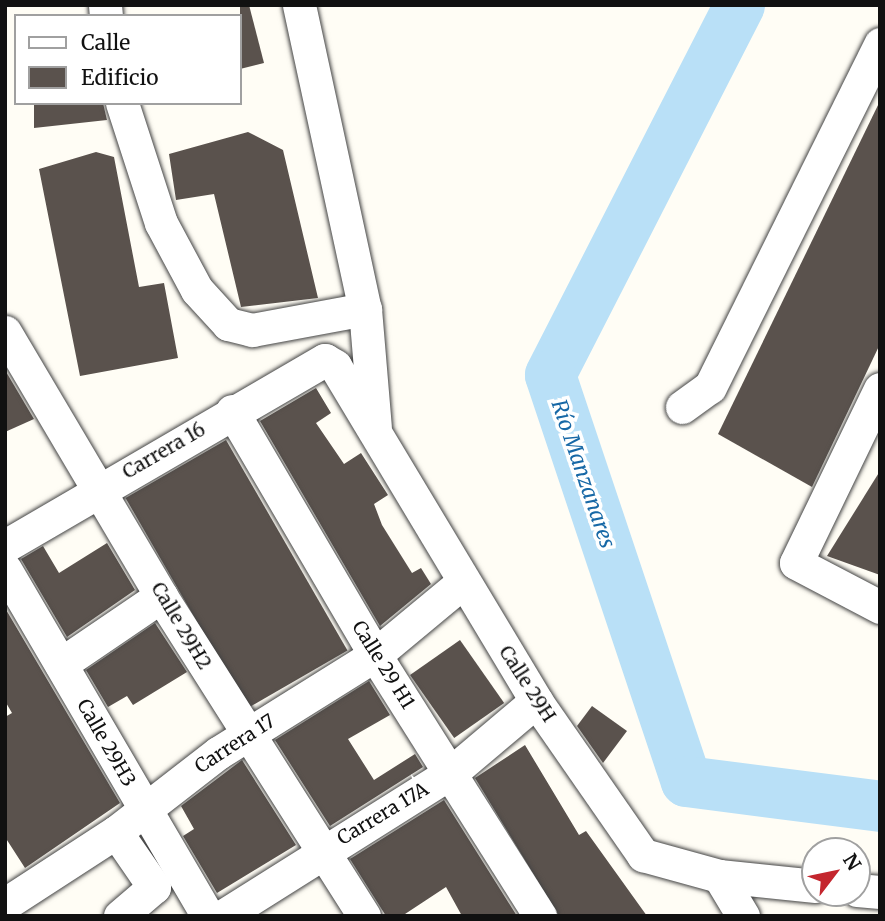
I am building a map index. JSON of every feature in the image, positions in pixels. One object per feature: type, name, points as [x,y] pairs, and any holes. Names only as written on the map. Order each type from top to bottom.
[{"type":"street","points":[[299,5],[365,309],[375,433]]},
{"type":"street","points":[[682,407],[710,387],[880,44]]},
{"type":"street","points":[[123,105],[161,223],[197,290],[228,324],[252,330],[365,309]]},
{"type":"street","name":"Calle 29H2","points":[[5,331],[103,487],[162,596],[248,734],[325,849],[364,916]]},
{"type":"street","name":"Calle 29H","points":[[325,360],[335,366],[536,701],[643,855],[719,876],[801,885]]},
{"type":"street","name":"Carrera 16","points":[[5,546],[232,411],[325,360]]},
{"type":"street","points":[[880,390],[865,453],[796,563],[880,607]]},
{"type":"street","name":"Calle 29 H1","points":[[232,411],[375,655],[452,772],[540,916]]},
{"type":"street","name":"Calle 29H3","points":[[5,569],[208,916]]},
{"type":"street","name":"Carrera 17","points":[[5,904],[116,832],[143,807],[248,734],[375,655],[463,582]]},
{"type":"street","points":[[61,664],[162,596]]},
{"type":"street","name":"Carrera 17A","points":[[223,916],[325,849],[452,772],[536,701]]},
{"type":"street","points":[[116,832],[154,887],[120,916]]},
{"type":"street","points":[[719,876],[743,916]]},
{"type":"street","points":[[5,910],[9,916]]},
{"type":"building","points":[[240,5],[249,5],[264,63],[242,68]]},
{"type":"building","points":[[880,101],[880,344],[812,487],[718,434]]},
{"type":"building","points":[[34,105],[103,105],[107,120],[34,128]]},
{"type":"building","points":[[248,132],[283,150],[318,298],[241,307],[214,194],[176,200],[169,154]]},
{"type":"building","points":[[96,152],[114,157],[139,287],[164,283],[178,358],[80,376],[39,169]]},
{"type":"building","points":[[5,370],[34,419],[5,432]]},
{"type":"building","points":[[316,388],[331,413],[316,423],[344,464],[361,453],[388,495],[374,504],[382,525],[412,573],[421,568],[431,584],[380,626],[260,421]]},
{"type":"building","points":[[226,440],[348,650],[247,708],[126,498]]},
{"type":"building","points":[[880,471],[880,575],[827,556]]},
{"type":"building","points":[[107,543],[135,590],[67,637],[21,559],[43,546],[59,573]]},
{"type":"building","points":[[5,608],[120,803],[25,868],[5,837],[5,717],[12,713],[5,701]]},
{"type":"building","points":[[155,623],[187,672],[133,705],[127,696],[108,707],[86,670]]},
{"type":"building","points":[[460,640],[504,703],[454,738],[410,675]]},
{"type":"building","points":[[369,681],[390,715],[348,739],[374,780],[415,754],[423,767],[330,826],[275,740]]},
{"type":"building","points":[[592,706],[627,731],[603,763],[577,726]]},
{"type":"building","points":[[525,745],[579,835],[586,831],[647,916],[559,916],[475,778]]},
{"type":"building","points":[[242,760],[296,845],[217,893],[183,836],[194,829],[181,806]]},
{"type":"building","points":[[444,800],[517,916],[462,916],[446,887],[402,916],[386,916],[350,859]]},
{"type":"waterway","name":"Río Manzanares","points":[[739,5],[550,375],[686,781],[880,806]]}]
